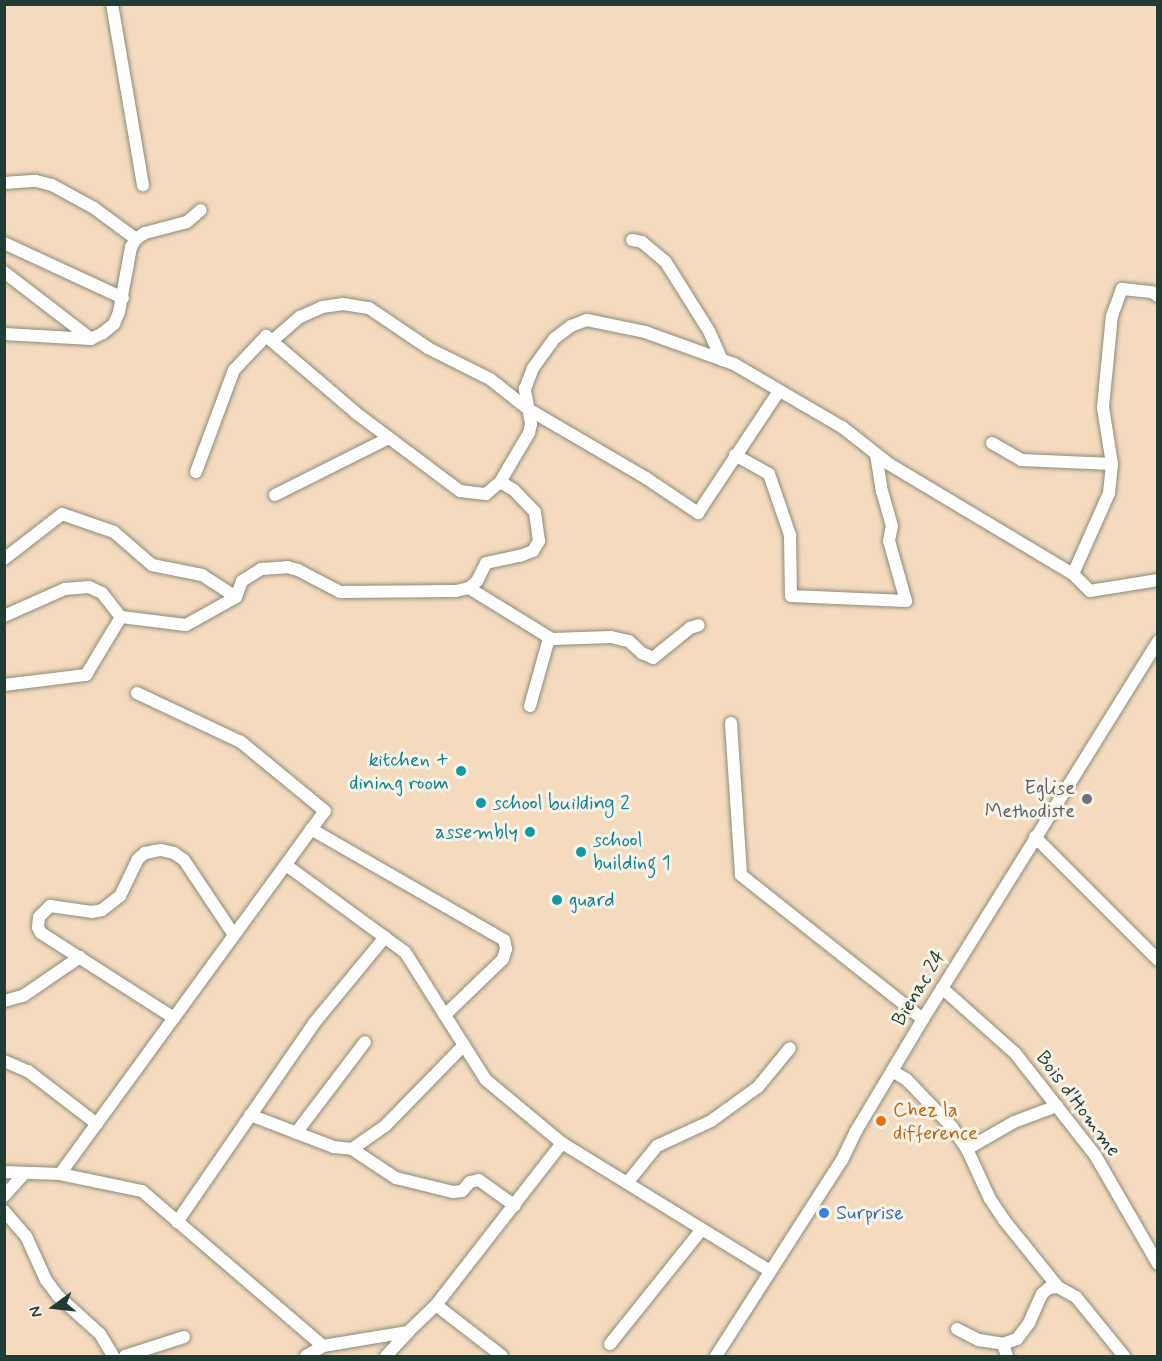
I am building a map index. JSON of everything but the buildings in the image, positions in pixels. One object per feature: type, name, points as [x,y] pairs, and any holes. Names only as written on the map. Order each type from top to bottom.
[{"type":"street","points":[[112,4],[143,185]]},
{"type":"street","points":[[4,183],[36,181],[52,185],[94,208],[136,239]]},
{"type":"street","points":[[4,334],[91,339],[103,333],[114,324],[123,298],[131,247],[136,239],[187,222],[201,210]]},
{"type":"street","points":[[632,240],[642,242],[665,261],[709,331],[722,360]]},
{"type":"street","points":[[4,243],[123,298]]},
{"type":"street","points":[[4,272],[91,339]]},
{"type":"street","points":[[1073,574],[1109,493],[1112,464],[1103,407],[1112,316],[1122,289],[1152,292],[1158,296]]},
{"type":"street","points":[[272,341],[300,317],[322,307],[343,304],[369,308],[428,348],[489,379],[528,409],[646,478],[698,513],[779,391]]},
{"type":"street","points":[[196,472],[234,370],[266,336],[356,413],[460,491],[486,494],[500,482],[530,433],[525,389],[533,368],[555,338],[571,326],[587,320],[645,332],[722,360],[842,427],[876,454],[1060,569],[1073,574],[1090,591],[1158,580]]},
{"type":"street","points":[[275,495],[389,438]]},
{"type":"street","points":[[992,443],[1021,460],[1112,464]]},
{"type":"street","points":[[735,456],[769,474],[790,535],[791,596],[906,601],[889,541],[892,526],[882,492],[876,454]]},
{"type":"street","points":[[4,616],[66,588],[89,587],[102,593],[121,617],[186,625],[236,597],[247,575],[272,567],[298,570],[340,592],[424,592],[469,588],[477,581],[486,563],[533,551],[540,541],[535,512],[514,490],[500,482]]},
{"type":"street","points":[[4,559],[62,514],[114,532],[152,565],[202,575],[236,597]]},
{"type":"street","points":[[469,588],[552,639],[611,637],[629,641],[642,653],[653,658],[690,628],[699,625]]},
{"type":"street","points":[[4,685],[86,675],[121,617]]},
{"type":"street","points":[[530,706],[552,639]]},
{"type":"street","name":"Bienac 24","points":[[716,1356],[842,1160],[856,1131],[923,1019],[1158,641]]},
{"type":"street","points":[[60,1174],[325,811],[241,742],[137,693]]},
{"type":"street","points":[[731,723],[741,875],[923,1019]]},
{"type":"street","points":[[311,829],[504,940],[506,949],[503,959],[445,1015]]},
{"type":"street","points":[[1035,837],[1158,960]]},
{"type":"street","points":[[174,1018],[41,933],[38,927],[39,917],[50,906],[92,912],[102,910],[120,896],[138,859],[151,851],[174,853],[184,860],[234,935]]},
{"type":"street","points":[[286,864],[405,952],[486,1080],[562,1143],[770,1270]]},
{"type":"street","points":[[177,1222],[315,1022],[385,937]]},
{"type":"street","points":[[4,1001],[23,996],[80,957]]},
{"type":"street","name":"Bois d'Homme","points":[[942,988],[1015,1053],[1057,1106],[1095,1155],[1158,1264]]},
{"type":"street","points":[[296,1133],[365,1042]]},
{"type":"street","points":[[352,1149],[385,1126],[464,1045]]},
{"type":"street","points":[[627,1183],[657,1146],[711,1121],[758,1087],[790,1048]]},
{"type":"street","points":[[4,1061],[28,1071],[97,1124]]},
{"type":"street","points":[[892,1071],[906,1080],[933,1106],[967,1149],[990,1199],[1058,1287],[1076,1297],[1124,1356]]},
{"type":"street","points":[[967,1149],[1014,1122],[1057,1106]]},
{"type":"street","points":[[250,1115],[334,1148],[352,1149],[396,1178],[453,1192],[462,1191],[470,1182],[479,1180],[515,1206]]},
{"type":"street","points":[[386,1356],[436,1305],[562,1143]]},
{"type":"street","points":[[4,1172],[60,1174],[142,1191],[322,1346]]},
{"type":"street","points":[[4,1196],[25,1173]]},
{"type":"street","points":[[4,1211],[26,1236],[46,1280],[59,1297],[100,1334],[112,1356]]},
{"type":"street","points":[[610,1344],[702,1229]]},
{"type":"street","points":[[957,1329],[979,1340],[1003,1344],[1017,1339],[1029,1323],[1042,1294],[1049,1288],[1058,1287]]},
{"type":"street","points":[[436,1305],[502,1356]]},
{"type":"street","points":[[306,1356],[322,1346],[408,1332]]},
{"type":"street","points":[[125,1356],[184,1337]]},
{"type":"street","points":[[1109,1356],[1110,1339]]},
{"type":"street","points":[[1003,1344],[1007,1356]]},
{"type":"place","name":"kitchen + dining room","points":[[461,771]]},
{"type":"place","name":"Eglise Methodiste","points":[[1087,799]]},
{"type":"place","name":"school building 2","points":[[481,803]]},
{"type":"place","name":"assembly","points":[[530,832]]},
{"type":"place","name":"school building 1","points":[[581,852]]},
{"type":"place","name":"guard","points":[[557,900]]},
{"type":"place","name":"Chez la difference","points":[[881,1121]]},
{"type":"place","name":"Surprise","points":[[824,1213]]}]
